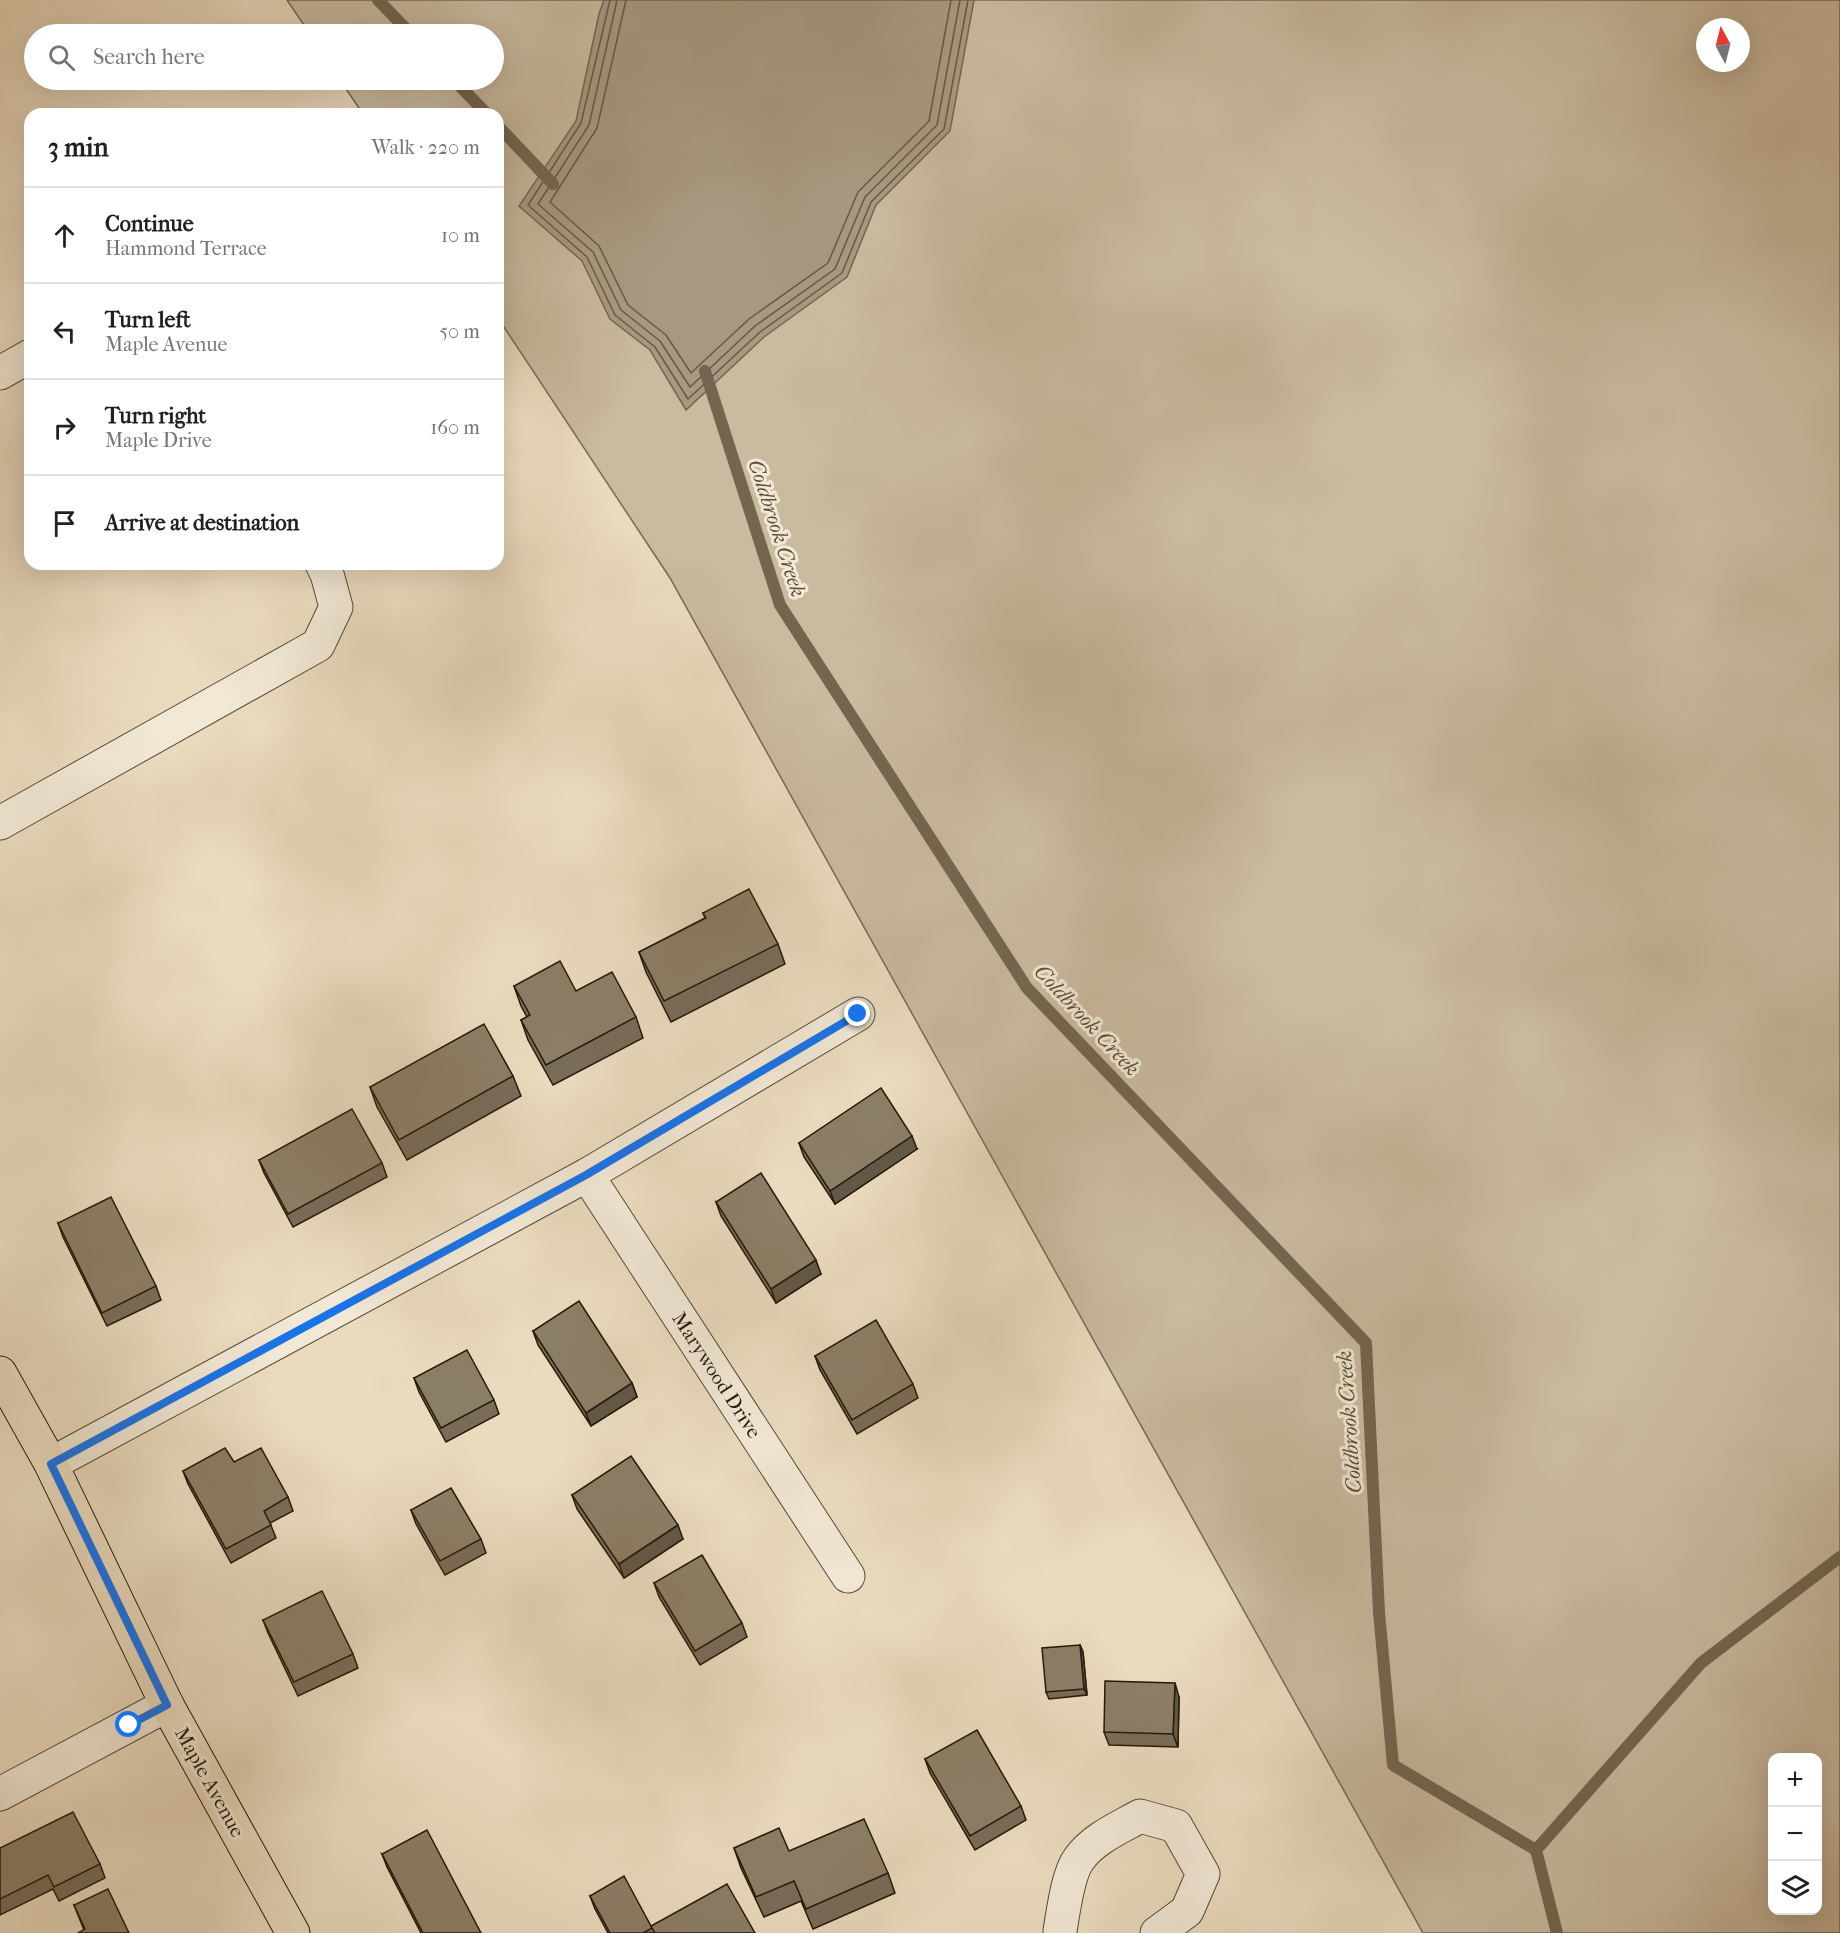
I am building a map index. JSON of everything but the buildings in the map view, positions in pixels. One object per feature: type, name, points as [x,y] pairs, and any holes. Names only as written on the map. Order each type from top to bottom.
[{"type":"main road","name":"Maple Avenue","points":[[0,1373],[51,1464],[167,1705],[293,1933]]},
{"type":"street","points":[[0,373],[24,359]]},
{"type":"street","points":[[0,823],[318,645],[336,607],[325,570]]},
{"type":"street","points":[[51,1464],[586,1175],[858,1014]]},
{"type":"street","name":"Marywood Drive","points":[[586,1175],[848,1576]]},
{"type":"street","points":[[0,1794],[167,1705]]},
{"type":"street","points":[[1061,1932],[1064,1900],[1078,1859],[1103,1836],[1140,1816],[1176,1826],[1203,1874],[1187,1911],[1157,1933]]},
{"type":"shaded area","points":[[287,0],[1840,0],[1840,1933],[1423,1933],[670,578],[504,327],[504,108],[359,108],[347,90],[504,90],[504,24],[303,24]]},
{"type":"water","points":[[604,0],[974,0],[950,131],[876,205],[847,277],[764,337],[686,410],[650,350],[610,319],[582,261],[519,206],[576,121]]},
{"type":"waterway","name":"Coldbrook Creek","points":[[378,0],[401,24]]},
{"type":"waterway","name":"Coldbrook Creek","points":[[464,90],[481,108]]},
{"type":"waterway","name":"Coldbrook Creek","points":[[504,132],[553,184]]},
{"type":"waterway","name":"Coldbrook Creek","points":[[705,371],[780,605],[1027,988],[1366,1343],[1379,1612],[1393,1765],[1536,1850],[1557,1933]]},
{"type":"waterway","name":"Coldbrook Creek","points":[[1536,1850],[1701,1663],[1840,1557]]},
{"type":"route","points":[[129,1725],[167,1705],[51,1464],[586,1175],[858,1014]]}]
